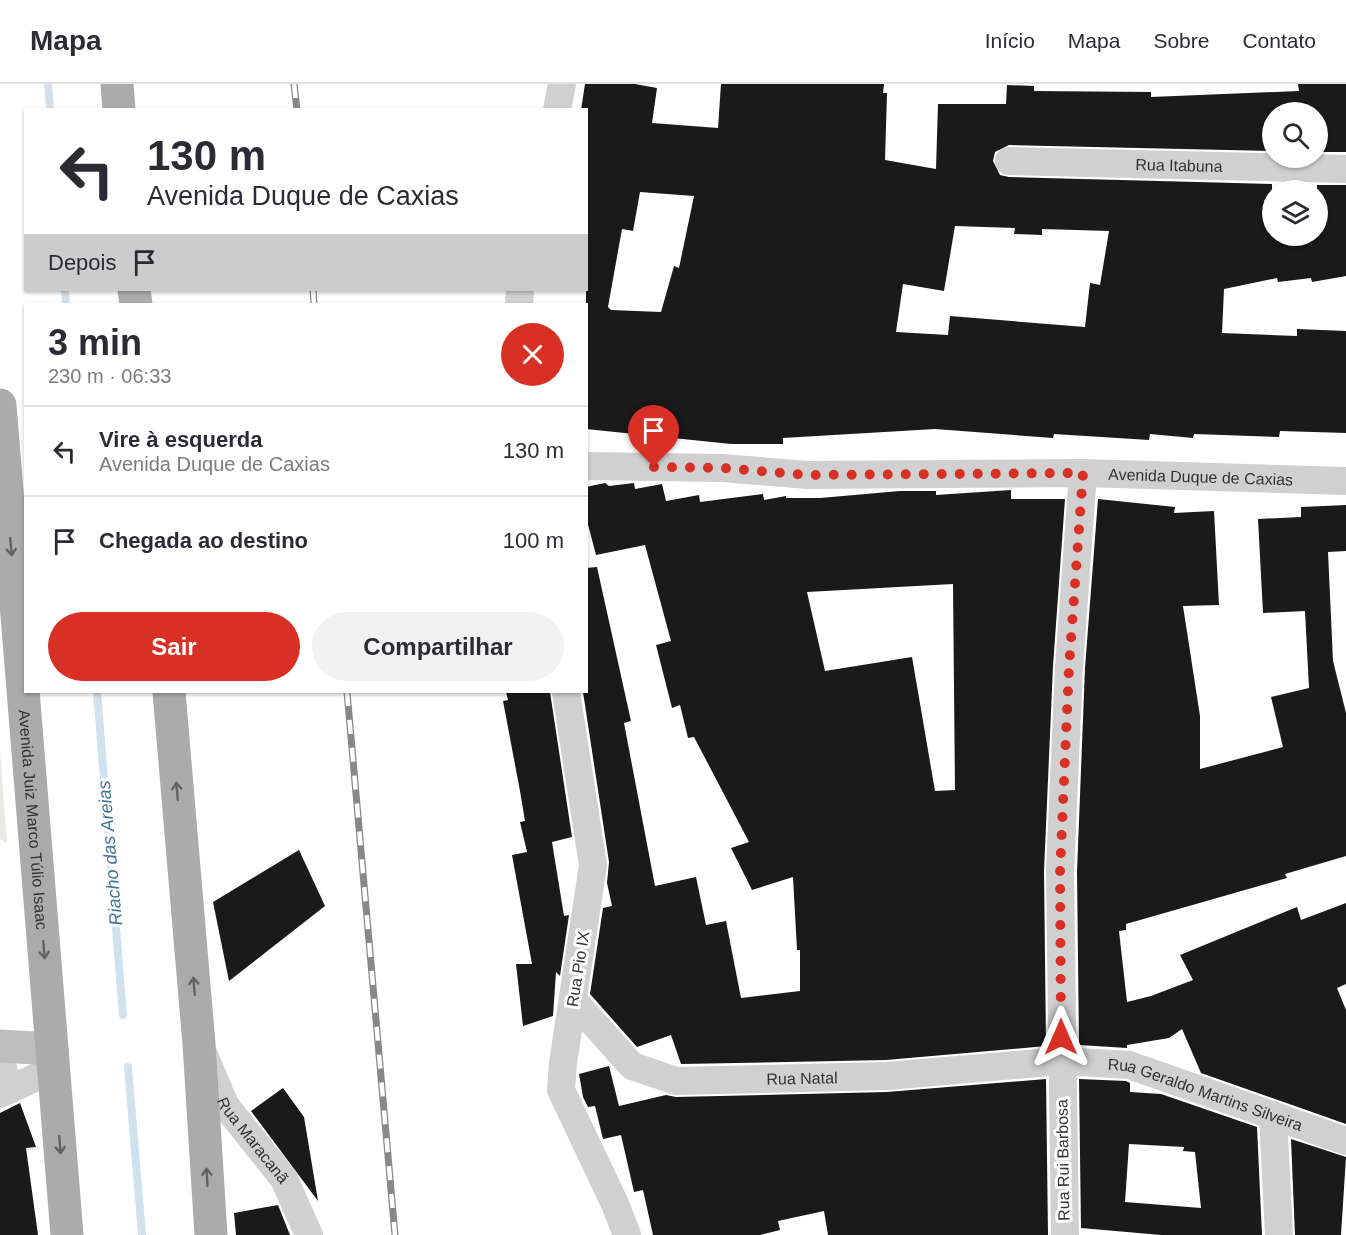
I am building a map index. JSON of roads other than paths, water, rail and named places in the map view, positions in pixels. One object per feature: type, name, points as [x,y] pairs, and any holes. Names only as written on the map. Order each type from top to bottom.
[{"type":"main road","points":[[117,84],[119,108]]},
{"type":"main road","name":"Avenida Juiz Marco Túlio Isaac","points":[[0,405],[67,1235]]},
{"type":"main road","points":[[169,693],[199,1044],[211,1235]]},
{"type":"street","points":[[557,108],[562,84]]},
{"type":"street","name":"Rua Itabuna","points":[[1010,161],[1346,169]]},
{"type":"street","name":"Avenida Duque de Caxias","points":[[588,466],[722,468],[808,475],[1083,473],[1346,481]]},
{"type":"street","name":"Rua Rui Barbosa","points":[[1065,1235],[1060,872],[1069,678],[1083,473]]},
{"type":"street","name":"Rua Pio IX","points":[[566,693],[594,865],[561,1090],[615,1204],[627,1235]]},
{"type":"street","name":"Rua Natal","points":[[573,1000],[632,1066],[676,1081],[887,1077],[1062,1061]]},
{"type":"street","name":"Rua Maracanã","points":[[199,1044],[225,1105],[284,1179],[309,1235]]},
{"type":"street","points":[[0,1046],[53,1059]]},
{"type":"street","points":[[0,1054],[4,1092],[53,1059]]},
{"type":"street","name":"Rua Geraldo Martins Silveira","points":[[1062,1061],[1129,1065],[1346,1141]]},
{"type":"street","points":[[1273,1115],[1279,1235]]},
{"type":"waterway","name":"Riacho das Areias","points":[[48,84],[50,108]]},
{"type":"waterway","name":"Riacho das Areias","points":[[65,291],[66,303]]},
{"type":"waterway","name":"Riacho das Areias","points":[[97,693],[123,1015]]},
{"type":"waterway","name":"Riacho das Areias","points":[[128,1067],[142,1235]]},
{"type":"railway","points":[[294,84],[297,108]]},
{"type":"railway","points":[[313,291],[314,303]]},
{"type":"railway","points":[[347,693],[395,1235]]}]
